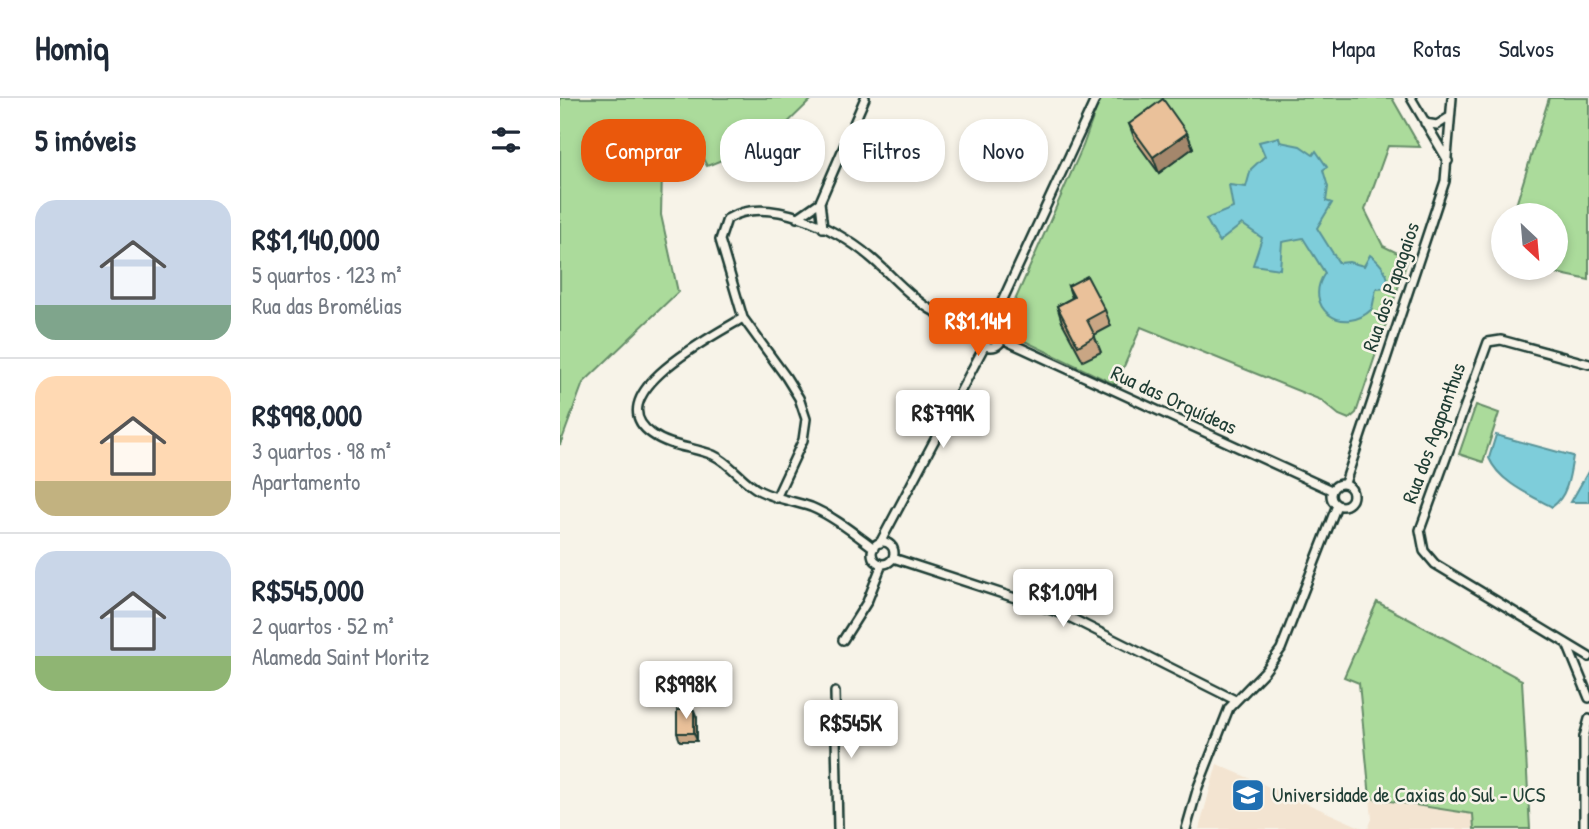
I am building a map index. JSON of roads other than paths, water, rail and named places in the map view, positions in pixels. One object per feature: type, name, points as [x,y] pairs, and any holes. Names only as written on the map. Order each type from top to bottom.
[{"type":"street","points":[[823,228],[820,202],[865,98]]},
{"type":"street","points":[[992,323],[1096,98]]},
{"type":"street","points":[[1410,98],[1448,162]]},
{"type":"street","name":"Rua dos Papagaios","points":[[1345,484],[1445,181],[1452,98]]},
{"type":"street","points":[[1424,123],[1437,125],[1449,117]]},
{"type":"street","points":[[797,218],[820,202]]},
{"type":"street","points":[[776,498],[803,440],[806,419],[799,398],[786,377],[743,318],[721,244],[722,226],[733,215],[755,209],[771,209],[823,228],[869,256],[929,309],[979,331]]},
{"type":"street","points":[[743,318],[693,348],[656,375],[643,394],[640,416],[647,430],[656,437],[714,456],[756,489],[776,498],[815,509],[877,545],[891,546],[893,558]]},
{"type":"street","points":[[992,323],[1000,327],[1002,339],[993,347],[985,345],[979,339],[979,331],[984,324],[992,323]]},
{"type":"street","name":"Rua das Orquídeas","points":[[1002,339],[1331,490]]},
{"type":"street","name":"Rua dos Agapanthus","points":[[1589,364],[1501,341],[1488,342],[1422,521],[1421,541],[1427,556],[1435,564],[1589,657]]},
{"type":"street","points":[[882,564],[873,556],[877,545],[985,345]]},
{"type":"street","points":[[1337,484],[1345,484],[1353,492],[1352,500],[1345,506],[1337,505],[1331,499],[1331,490],[1337,484]]},
{"type":"street","points":[[1186,829],[1215,741],[1235,700],[1265,671],[1281,649],[1337,505]]},
{"type":"street","points":[[843,640],[867,602],[882,564],[893,558],[1061,613],[1235,700]]},
{"type":"street","points":[[1567,643],[1589,698]]},
{"type":"street","points":[[835,692],[838,829]]},
{"type":"street","points":[[1584,829],[1587,781],[1584,737],[1589,719]]},
{"type":"water","points":[[1279,137],[1280,142],[1300,146],[1313,155],[1316,151],[1327,167],[1323,170],[1328,187],[1326,201],[1332,203],[1317,228],[1339,263],[1349,262],[1364,266],[1370,255],[1386,274],[1389,288],[1376,289],[1372,309],[1360,317],[1338,319],[1322,307],[1318,297],[1319,285],[1325,273],[1303,238],[1282,242],[1280,269],[1253,265],[1262,238],[1242,224],[1219,242],[1206,219],[1233,208],[1229,185],[1246,187],[1251,169],[1265,156],[1259,142]]},
{"type":"water","points":[[1496,435],[1573,456],[1565,491],[1552,507],[1516,487],[1494,467],[1489,458]]},
{"type":"water","points":[[1589,470],[1589,502],[1571,502]]},
{"type":"place","name":"Universidade de Caxias do Sul - UCS","points":[[1248,795]]}]
